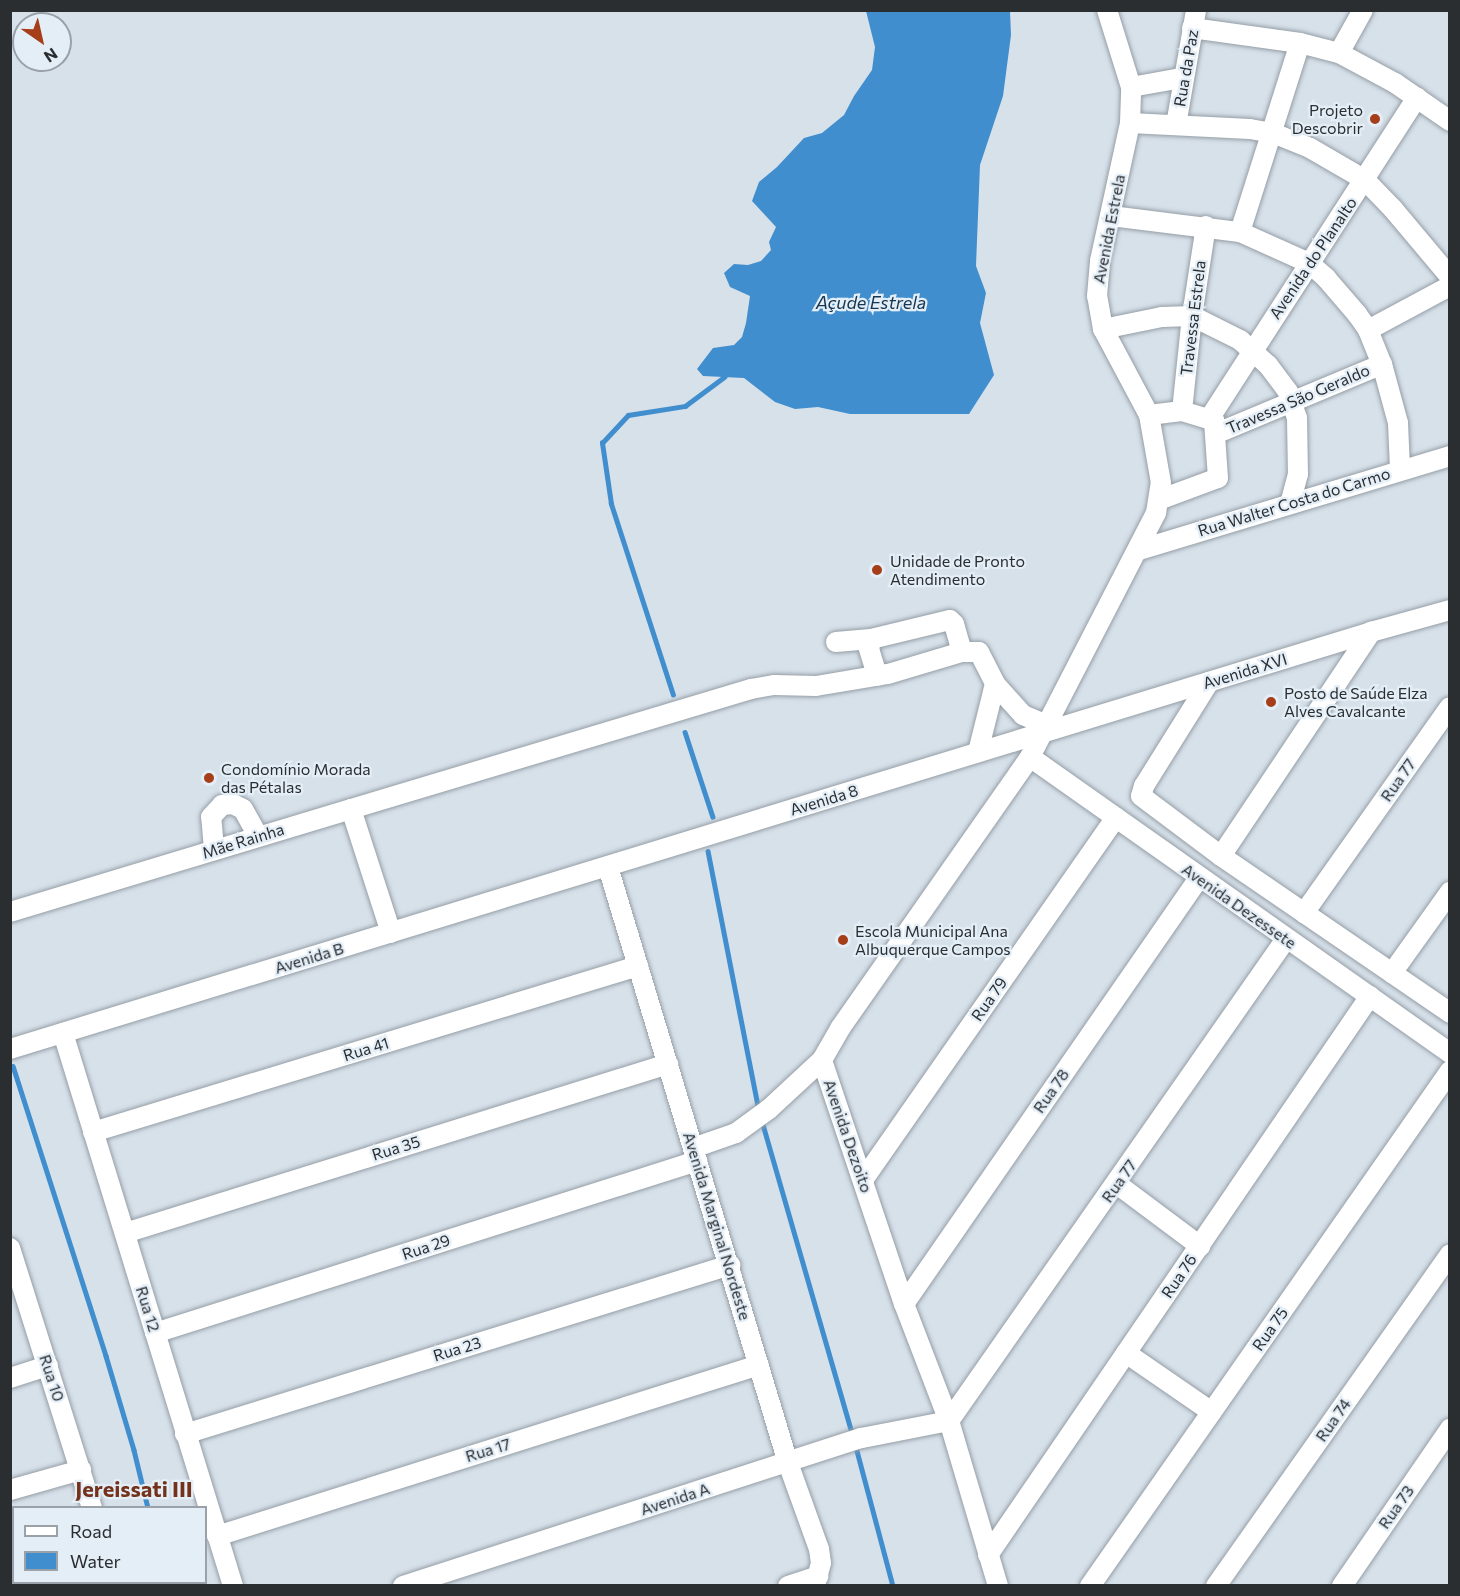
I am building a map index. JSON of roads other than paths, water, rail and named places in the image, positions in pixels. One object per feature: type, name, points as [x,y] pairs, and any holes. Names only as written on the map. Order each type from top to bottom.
[{"type":"street","name":"Avenida Estrela","points":[[1043,729],[1139,550],[1159,500],[1159,466],[1149,415],[1103,329],[1097,284],[1130,123],[1131,87],[1107,10]]},
{"type":"street","points":[[1339,53],[1363,10]]},
{"type":"street","points":[[1194,19],[1339,53],[1417,97],[1449,121]]},
{"type":"street","name":"Rua da Paz","points":[[1176,125],[1182,78],[1194,19]]},
{"type":"street","points":[[1240,231],[1300,43]]},
{"type":"street","points":[[1131,87],[1182,78]]},
{"type":"street","name":"Avenida do Planalto","points":[[1212,427],[1251,349],[1365,180],[1417,97]]},
{"type":"street","points":[[1130,123],[1273,133],[1328,157],[1365,180],[1393,209],[1449,277]]},
{"type":"street","points":[[1111,216],[1240,231],[1309,264],[1337,289],[1368,330],[1382,364],[1398,423],[1400,469]]},
{"type":"street","name":"Travessa Estrela","points":[[1182,411],[1192,316],[1206,226]]},
{"type":"street","points":[[1368,330],[1449,286]]},
{"type":"street","points":[[1103,329],[1162,317],[1192,316],[1225,331],[1251,349],[1274,371],[1292,401],[1299,433],[1298,474],[1290,503]]},
{"type":"street","name":"Travessa São Geraldo","points":[[1212,427],[1292,401],[1382,364]]},
{"type":"street","points":[[1149,415],[1182,411],[1212,427],[1218,478],[1159,500]]},
{"type":"street","name":"Rua Walter Costa do Carmo","points":[[1139,550],[1449,456]]},
{"type":"street","name":"Avenida XVI","points":[[1043,729],[1449,610]]},
{"type":"street","points":[[836,642],[871,639],[950,620],[954,624],[962,652],[979,652],[995,684],[1023,715],[1043,729]]},
{"type":"street","points":[[1221,856],[1371,632]]},
{"type":"street","points":[[871,639],[869,649],[877,676]]},
{"type":"street","name":"Mãe Rainha","points":[[10,912],[751,689],[774,685],[816,686],[877,676],[962,652]]},
{"type":"street","name":"Avenida Dezessete","points":[[1209,682],[1141,791],[1141,796],[1221,856],[1449,1013]]},
{"type":"street","points":[[978,752],[995,684]]},
{"type":"street","name":"Rua 77","points":[[1304,913],[1449,707]]},
{"type":"street","name":"Avenida 8","points":[[608,867],[978,752],[1043,729]]},
{"type":"street","name":"Avenida Dezoito","points":[[998,1586],[949,1421],[903,1304],[822,1060],[841,1028],[1030,756],[1043,729]]},
{"type":"street","name":"Avenida Dezessete","points":[[1030,756],[1199,878],[1449,1053]]},
{"type":"street","points":[[214,849],[211,817],[222,805],[233,804],[243,808],[258,836]]},
{"type":"street","points":[[351,809],[391,933]]},
{"type":"street","name":"Rua 79","points":[[863,1180],[1116,818]]},
{"type":"street","name":"Avenida B","points":[[10,1049],[608,867]]},
{"type":"street","name":"Avenida Marginal Nordeste","points":[[608,867],[788,1463],[819,1549],[821,1563],[817,1581]]},
{"type":"street","name":"Rua 78","points":[[903,1304],[1199,878]]},
{"type":"street","points":[[1392,973],[1449,892]]},
{"type":"street","name":"Rua 77","points":[[949,1421],[1117,1184],[1286,939]]},
{"type":"street","name":"Rua 41","points":[[93,1132],[638,966]]},
{"type":"street","name":"Rua 76","points":[[988,1555],[1370,996]]},
{"type":"street","name":"Rua 12","points":[[63,1033],[233,1586]]},
{"type":"street","name":"Rua 29","points":[[155,1333],[695,1155],[736,1133],[822,1060]]},
{"type":"street","name":"Rua 35","points":[[125,1233],[668,1064]]},
{"type":"street","name":"Rua 75","points":[[1090,1586],[1449,1071]]},
{"type":"street","points":[[1117,1184],[1200,1246]]},
{"type":"street","name":"Rua 10","points":[[10,1248],[13,1269],[48,1366],[91,1506]]},
{"type":"street","name":"Rua 74","points":[[1217,1585],[1449,1254]]},
{"type":"street","name":"Rua 23","points":[[185,1434],[730,1265]]},
{"type":"street","points":[[1126,1353],[1212,1412]]},
{"type":"street","name":"Rua 17","points":[[217,1536],[759,1365]]},
{"type":"street","points":[[10,1378],[48,1366]]},
{"type":"street","name":"Avenida A","points":[[402,1586],[854,1441],[949,1421]]},
{"type":"street","name":"Rua 73","points":[[1342,1586],[1449,1429]]},
{"type":"street","points":[[10,1490],[81,1470]]},
{"type":"street","points":[[788,1586],[817,1581]]},
{"type":"water","name":"Açude Estrela","points":[[866,11],[1010,11],[1011,35],[1003,96],[980,165],[976,266],[986,293],[980,323],[994,375],[969,414],[850,414],[818,407],[795,409],[775,402],[744,378],[703,376],[697,369],[713,348],[734,345],[742,337],[746,323],[750,296],[730,287],[724,273],[734,264],[748,265],[761,261],[771,250],[769,242],[776,227],[752,201],[759,182],[777,167],[804,138],[822,133],[844,115],[872,70],[875,47]]},
{"type":"waterway","points":[[673,695],[611,504],[602,443],[628,415],[685,406],[724,377]]},
{"type":"waterway","points":[[685,732],[713,817]]},
{"type":"waterway","points":[[708,851],[759,1110]]},
{"type":"waterway","points":[[13,1066],[106,1356],[134,1450],[148,1506]]},
{"type":"waterway","points":[[762,1121],[853,1436]]},
{"type":"waterway","points":[[856,1447],[893,1586]]},
{"type":"place","name":"Projeto Descobrir","points":[[1375,119]]},
{"type":"place","name":"Unidade de Pronto Atendimento","points":[[877,570]]},
{"type":"place","name":"Posto de Saúde Elza Alves Cavalcante","points":[[1271,702]]},
{"type":"place","name":"Condomínio Morada das Pétalas","points":[[209,778]]},
{"type":"place","name":"Escola Municipal Ana Albuquerque Campos","points":[[843,940]]},
{"type":"district","name":"Jereissati III","points":[[134,1489]]}]
